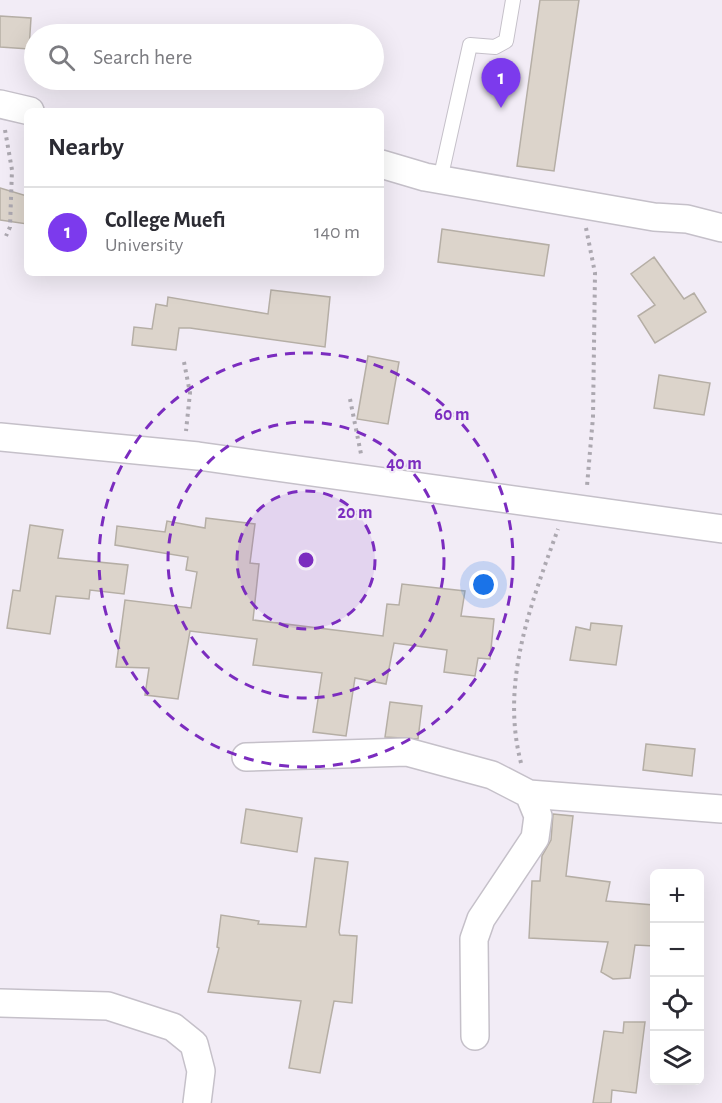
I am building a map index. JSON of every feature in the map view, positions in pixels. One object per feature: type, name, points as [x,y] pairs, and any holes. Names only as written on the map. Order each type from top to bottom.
[{"type":"street","points":[[384,165],[440,180],[654,217],[687,219],[722,228]]},
{"type":"street","points":[[0,437],[198,456],[722,529]]},
{"type":"street","points":[[246,757],[407,752],[492,775],[529,794],[722,809]]},
{"type":"street","points":[[474,1036],[474,939],[481,919],[535,838],[538,816],[529,794]]},
{"type":"street","points":[[0,1003],[108,1006],[173,1027],[194,1044],[201,1071],[197,1103]]},
{"type":"lane","points":[[440,180],[470,45],[495,47],[506,41],[513,0]]},
{"type":"path","points":[[6,236],[10,227],[12,170],[4,119],[12,107]]},
{"type":"path","points":[[529,794],[516,742],[518,650],[527,616],[576,507],[593,417],[596,273],[580,204]]},
{"type":"path","points":[[184,362],[190,393],[189,419],[185,434]]},
{"type":"path","points":[[350,399],[355,430]]},
{"type":"building","points":[[540,0],[579,0],[554,171],[517,166]]},
{"type":"building","points":[[0,16],[31,18],[31,24],[24,24],[24,49],[0,47]]},
{"type":"building","points":[[0,188],[24,195],[24,224],[0,220]]},
{"type":"building","points":[[442,229],[549,245],[544,276],[438,262]]},
{"type":"building","points":[[654,257],[684,299],[694,293],[706,312],[655,343],[638,316],[655,305],[631,274]]},
{"type":"building","points":[[271,290],[330,297],[325,347],[190,328],[179,328],[176,350],[132,345],[134,327],[152,329],[156,304],[167,306],[168,297],[268,314]]},
{"type":"building","points":[[368,356],[399,362],[388,424],[357,419]]},
{"type":"building","points":[[659,375],[710,383],[704,415],[654,408]]},
{"type":"building","points":[[206,518],[255,524],[250,563],[259,564],[253,620],[383,636],[387,604],[399,605],[402,584],[465,591],[461,616],[494,619],[490,659],[478,658],[475,676],[444,672],[447,650],[394,643],[386,684],[355,678],[346,736],[313,732],[322,673],[253,665],[257,639],[190,631],[178,699],[145,695],[149,668],[116,667],[125,600],[191,608],[197,572],[186,570],[188,557],[115,545],[117,526],[165,532],[167,521],[205,528]]},
{"type":"building","points":[[30,525],[63,530],[58,558],[128,565],[124,594],[90,590],[89,599],[56,596],[50,634],[7,628],[13,590],[20,591]]},
{"type":"building","points":[[591,623],[622,626],[616,665],[570,660],[576,627],[590,630]]},
{"type":"building","points":[[390,702],[422,706],[418,739],[385,737]]},
{"type":"building","points":[[646,744],[695,749],[692,776],[643,770]]},
{"type":"building","points":[[246,809],[302,818],[297,852],[241,843]]},
{"type":"building","points":[[553,814],[573,816],[566,876],[610,882],[606,901],[650,905],[650,946],[635,945],[630,978],[613,979],[601,972],[608,942],[529,938],[532,881],[540,881],[542,856],[551,840]]},
{"type":"building","points":[[315,858],[348,862],[339,932],[340,935],[357,936],[352,1003],[334,1001],[320,1073],[289,1068],[301,1001],[208,992],[219,948],[217,947],[221,915],[259,921],[258,924],[306,927]]},
{"type":"building","points":[[624,1022],[645,1022],[636,1093],[612,1090],[611,1103],[593,1103],[604,1031],[623,1033]]},
{"type":"place","name":"College Muefi","points":[[501,108]]}]
